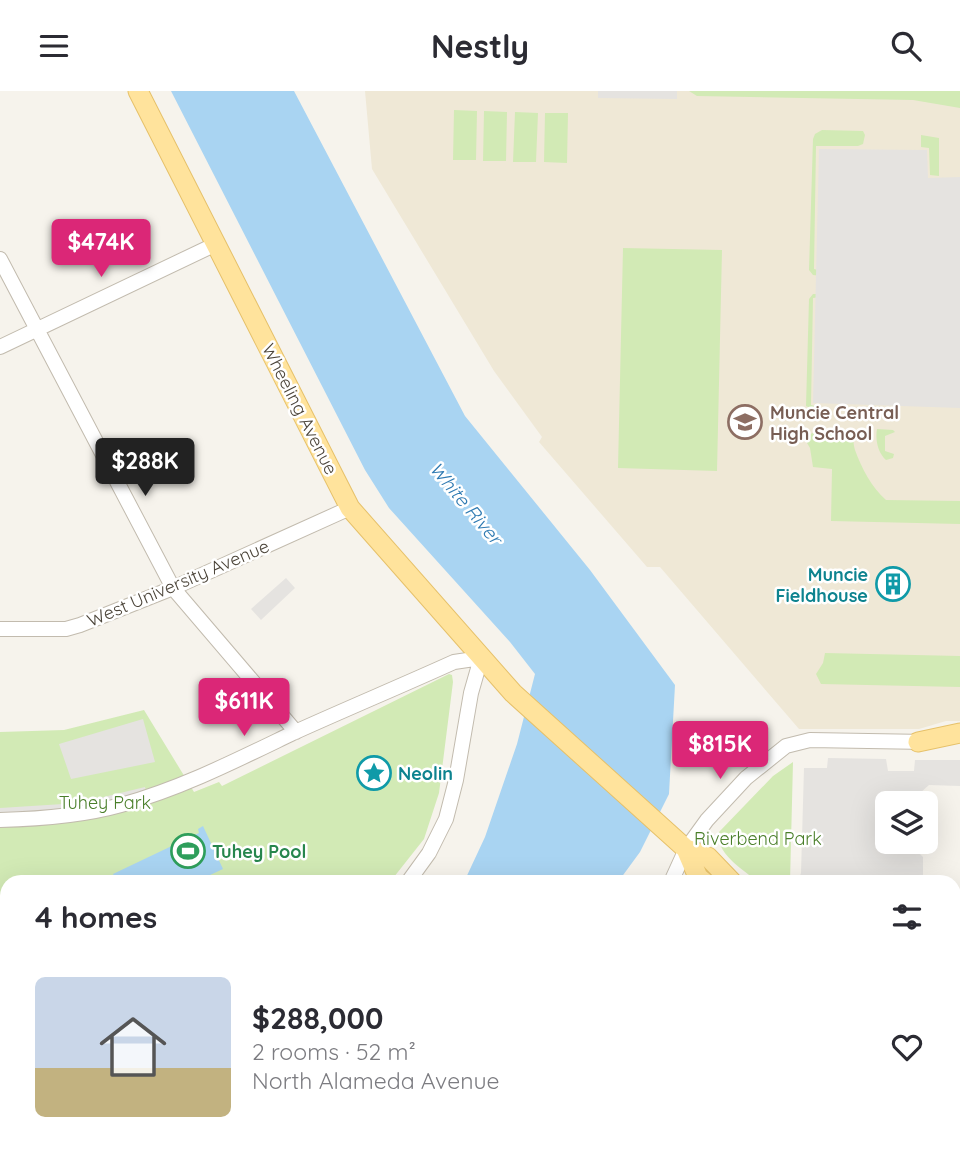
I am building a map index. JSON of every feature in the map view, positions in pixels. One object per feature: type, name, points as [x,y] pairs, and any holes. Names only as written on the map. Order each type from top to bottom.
[{"type":"main road","name":"Wheeling Avenue","points":[[138,91],[350,508],[513,692],[686,849]]},
{"type":"main road","points":[[918,742],[960,733]]},
{"type":"main road","points":[[686,849],[697,875]]},
{"type":"main road","points":[[686,849],[708,857],[725,875]]},
{"type":"street","points":[[0,347],[216,244]]},
{"type":"street","points":[[0,259],[173,588],[296,732]]},
{"type":"street","name":"West University Avenue","points":[[0,629],[66,629],[173,588],[350,508]]},
{"type":"street","points":[[0,820],[65,816],[119,806],[159,794],[215,772],[296,732],[454,662],[481,658],[471,692],[456,780],[446,819],[429,853],[413,875]]},
{"type":"street","points":[[674,875],[686,849],[707,820],[746,778],[786,746],[810,740],[960,743]]},
{"type":"shaded area","name":"Muncie Central High School","points":[[365,91],[960,91],[960,721],[946,721],[919,729],[799,729],[660,567],[647,567],[539,442],[542,437],[494,371],[372,169]]},
{"type":"shaded area","points":[[598,91],[677,91],[677,99],[598,98]]},
{"type":"shaded area","points":[[819,149],[927,150],[928,178],[960,177],[960,408],[813,403]]},
{"type":"shaded area","points":[[286,578],[295,588],[261,620],[251,609]]},
{"type":"shaded area","points":[[143,719],[155,762],[71,779],[59,744]]},
{"type":"shaded area","points":[[828,758],[886,759],[888,771],[914,771],[915,760],[960,760],[960,786],[929,785],[922,791],[875,791],[875,854],[920,854],[923,857],[923,875],[800,875],[804,768],[827,768]]},
{"type":"shaded area","points":[[145,787],[146,791],[80,809],[0,815],[0,808],[79,803]]},
{"type":"green space","points":[[689,91],[960,91],[960,108],[913,100],[697,96]]},
{"type":"green space","points":[[454,110],[477,111],[476,160],[453,160]]},
{"type":"green space","points":[[484,111],[507,112],[506,161],[483,161]]},
{"type":"green space","points":[[515,112],[538,113],[536,162],[513,162]]},
{"type":"green space","points":[[545,113],[568,113],[567,163],[544,162]]},
{"type":"green space","points":[[822,130],[863,131],[865,135],[863,144],[858,146],[816,146],[814,269],[822,271],[821,276],[813,275],[809,270],[813,139],[815,134]]},
{"type":"green space","points":[[921,135],[939,138],[939,176],[930,175],[929,148],[921,147]]},
{"type":"green space","points":[[623,248],[722,250],[717,471],[618,468]]},
{"type":"green space","points":[[813,294],[820,294],[820,297],[813,298],[811,405],[818,407],[817,411],[806,406],[809,299]]},
{"type":"green space","points":[[877,429],[895,432],[885,436],[885,451],[894,454],[893,458],[886,460],[881,454]]},
{"type":"green space","points":[[851,433],[864,470],[876,490],[886,500],[960,501],[960,524],[831,521],[832,469],[813,467],[807,443],[810,434]]},
{"type":"green space","points":[[825,653],[960,656],[960,687],[821,684],[816,674],[823,663]]},
{"type":"green space","name":"Tuhey Park","points":[[449,674],[452,675],[439,793],[424,839],[396,875],[0,875],[0,732],[64,730],[144,710],[194,792],[219,782],[222,786]]},
{"type":"green space","name":"Riverbend Park","points":[[793,762],[790,875],[749,875],[721,847],[719,832],[773,776]]},
{"type":"water","name":"White River","points":[[171,91],[294,91],[465,416],[590,570],[675,685],[669,794],[640,852],[623,875],[467,875],[485,837],[517,744],[535,674],[510,642],[389,508],[365,470]]},
{"type":"water","name":"Tuhey Pool","points":[[203,826],[223,869],[210,875],[114,875],[199,833],[198,829]]},
{"type":"place","name":"Muncie Central High School","points":[[745,422]]},
{"type":"place","name":"Muncie Fieldhouse","points":[[893,584]]},
{"type":"place","name":"Neolin","points":[[374,773]]},
{"type":"place","name":"Tuhey Pool","points":[[188,851]]}]
